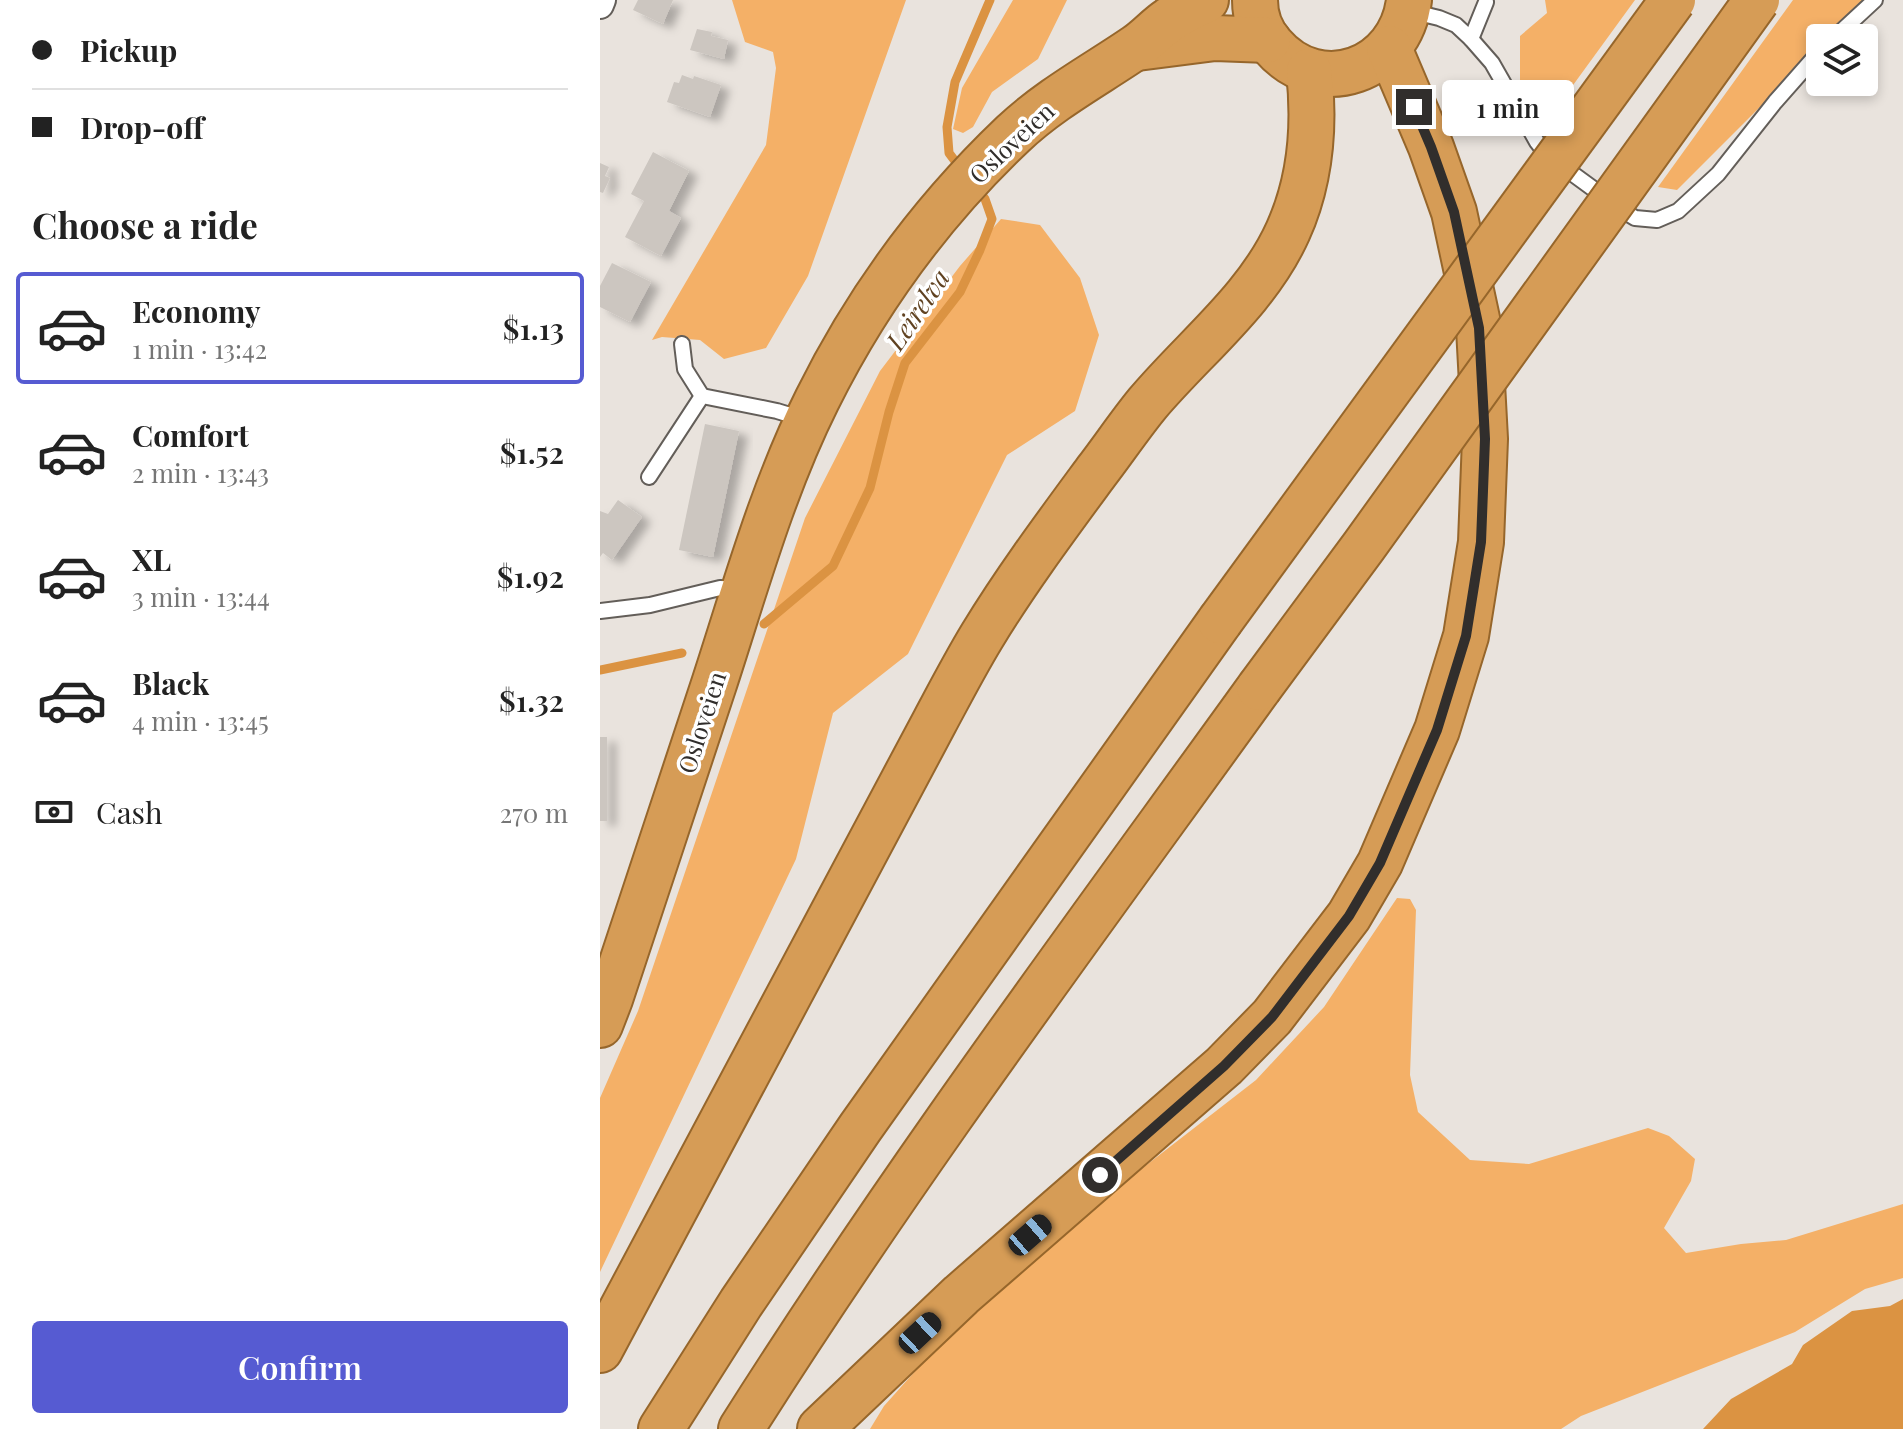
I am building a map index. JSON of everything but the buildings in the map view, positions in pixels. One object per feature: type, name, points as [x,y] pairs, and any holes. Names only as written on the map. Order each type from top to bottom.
[{"type":"highway","name":"Osloveien","points":[[600,1025],[744,589],[786,472],[807,420],[846,346],[923,233],[1016,132],[1080,82],[1135,48],[1171,19],[1206,0]]},
{"type":"highway","points":[[661,1429],[851,1140],[1220,621],[1673,0]]},
{"type":"highway","points":[[741,1429],[799,1337],[922,1157],[1757,0]]},
{"type":"highway","name":"Osloveien","points":[[1135,48],[1215,38],[1261,20]]},
{"type":"highway","points":[[1261,20],[1279,53],[1293,64],[1326,74],[1344,73],[1376,60],[1402,20]]},
{"type":"highway","points":[[820,1429],[961,1295],[1224,1066],[1272,1017],[1349,916],[1380,863],[1437,730],[1466,636],[1481,542],[1485,439],[1479,328],[1454,212],[1431,147],[1402,20]]},
{"type":"highway","points":[[600,1350],[983,635],[1037,554],[1147,405],[1244,300],[1268,268],[1288,231],[1308,164],[1313,102],[1309,71]]},
{"type":"lane","points":[[1849,24],[1875,0]]},
{"type":"lane","points":[[1471,39],[1486,2]]},
{"type":"lane","points":[[1402,20],[1439,18],[1456,25],[1492,63],[1547,155],[1625,212],[1646,220],[1657,220],[1678,211],[1718,174],[1806,67]]},
{"type":"lane","points":[[682,344],[685,369],[702,396],[807,420]]},
{"type":"lane","points":[[649,477],[702,396]]},
{"type":"lane","points":[[600,611],[650,605],[720,588],[744,589]]},
{"type":"shaded area","points":[[732,0],[906,0],[808,276],[766,348],[724,359],[700,340],[662,337],[652,340],[766,145],[776,68],[773,52],[745,42]]},
{"type":"shaded area","points":[[1013,0],[1067,0],[1038,59],[992,92],[973,127],[963,133],[953,129],[962,88]]},
{"type":"shaded area","points":[[1545,0],[1635,0],[1552,114],[1520,80],[1520,36],[1547,13]]},
{"type":"shaded area","points":[[1793,0],[1868,0],[1843,24],[1806,24],[1806,61],[1677,190],[1658,187]]},
{"type":"shaded area","points":[[1001,219],[1040,225],[1080,278],[1099,335],[1075,411],[1007,455],[908,654],[833,713],[796,859],[600,1272],[600,1098],[638,1011],[805,518],[880,371],[960,266]]},
{"type":"shaded area","points":[[1397,898],[1410,899],[1416,910],[1410,1075],[1418,1112],[1470,1160],[1529,1164],[1648,1128],[1669,1136],[1695,1159],[1691,1181],[1664,1228],[1686,1253],[1786,1240],[1903,1204],[1903,1278],[1865,1289],[1795,1332],[1581,1416],[1561,1429],[870,1429],[884,1406],[993,1284],[1256,1080],[1324,1007]]},
{"type":"shaded area","points":[[1903,1299],[1903,1429],[1703,1429],[1731,1399],[1792,1364],[1803,1345],[1852,1311],[1890,1306]]},
{"type":"waterway","name":"Leirelva","points":[[961,169],[949,153],[947,127],[955,82],[990,0]]},
{"type":"waterway","name":"Leirelva","points":[[764,624],[833,566],[870,488],[905,363],[960,292],[992,219],[985,199],[976,187]]},
{"type":"waterway","name":"Leirelva","points":[[600,670],[682,653]]},
{"type":"route","points":[[1100,1175],[1224,1066],[1272,1017],[1349,916],[1380,863],[1437,730],[1466,636],[1481,542],[1485,439],[1479,328],[1454,212],[1414,107]]}]
